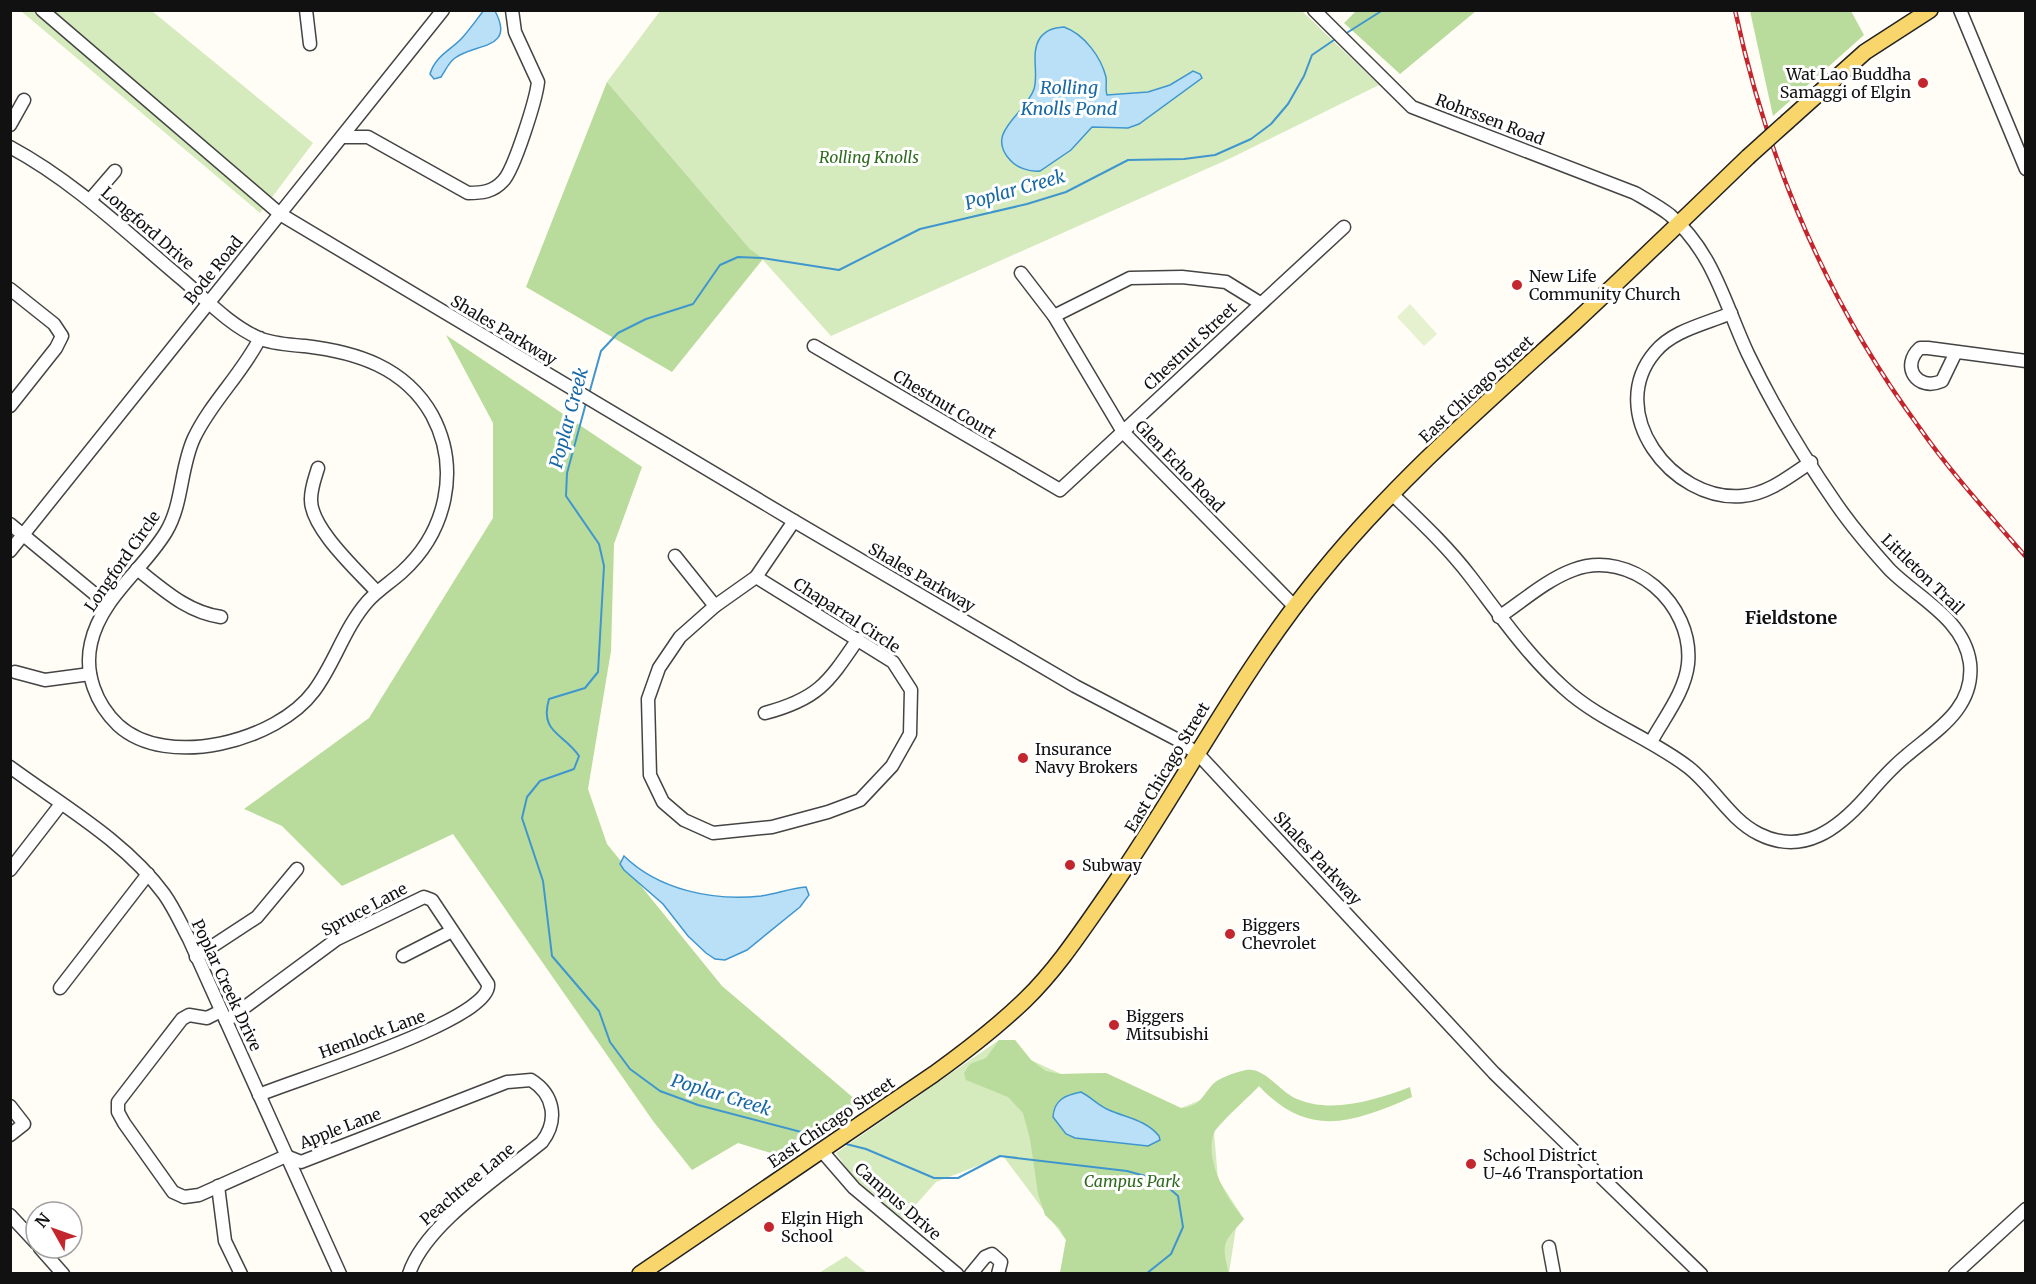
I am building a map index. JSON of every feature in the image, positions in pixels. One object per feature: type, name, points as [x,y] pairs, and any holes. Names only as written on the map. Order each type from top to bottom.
[{"type":"main road","name":"East Chicago Street","points":[[640,1274],[981,1039],[1026,999],[1085,927],[1198,755],[1223,711],[1322,572],[1451,434],[1748,157],[1865,52],[1930,10]]},
{"type":"street","name":"Shales Parkway","points":[[42,10],[280,213],[794,521],[1075,686],[1178,740],[1198,755],[1494,1072],[1695,1272]]},
{"type":"street","points":[[306,10],[310,44]]},
{"type":"street","name":"Bode Road","points":[[10,551],[443,10]]},
{"type":"street","points":[[342,137],[368,137],[468,193],[483,193],[504,180],[538,82],[515,32],[512,10]]},
{"type":"street","name":"Rohrssen Road","points":[[1314,10],[1412,107],[1635,193],[1679,223]]},
{"type":"street","points":[[1960,10],[2025,169]]},
{"type":"street","points":[[10,125],[24,100]]},
{"type":"street","points":[[363,111],[368,137]]},
{"type":"street","name":"Longford Drive","points":[[10,147],[46,168],[90,200],[208,302],[260,338]]},
{"type":"street","points":[[90,200],[115,171]]},
{"type":"street","name":"Littleton Trail","points":[[1393,495],[1447,548],[1499,617],[1531,655],[1568,692],[1598,714],[1651,742],[1687,766],[1746,825],[1759,834],[1776,840],[1801,842],[1825,834],[1844,820],[1895,765],[1941,730],[1960,705],[1970,666],[1957,631],[1876,555],[1835,502],[1766,387],[1731,313],[1714,270],[1679,223]]},
{"type":"street","name":"Chestnut Street","points":[[1060,490],[1344,227]]},
{"type":"street","name":"Glen Echo Road","points":[[1021,273],[1054,316],[1123,432],[1295,607]]},
{"type":"street","points":[[1054,316],[1130,278],[1182,277],[1226,282],[1260,303]]},
{"type":"street","points":[[10,289],[58,327],[62,336],[56,348],[10,406]]},
{"type":"street","points":[[1731,313],[1677,334],[1654,353],[1644,369],[1636,400],[1647,438],[1662,460],[1685,482],[1699,489],[1730,497],[1764,491],[1810,462]]},
{"type":"street","name":"Longford Circle","points":[[260,338],[345,352],[375,362],[413,390],[437,425],[447,466],[445,503],[439,522],[420,553],[402,572],[377,592],[353,621],[322,680],[308,699],[290,715],[247,735],[184,749],[148,744],[127,733],[103,709],[90,674],[91,642],[108,605],[137,569],[166,531],[172,519],[193,439],[210,411],[250,359],[260,338]]},
{"type":"street","name":"Chestnut Court","points":[[814,346],[1060,490]]},
{"type":"street","points":[[1956,352],[2025,361]]},
{"type":"street","points":[[318,468],[310,500],[315,519],[377,592]]},
{"type":"street","name":"Chaparral Circle","points":[[756,577],[893,662],[911,690],[910,734],[892,766],[860,800],[828,812],[772,827],[713,833],[684,820],[663,802],[650,775],[648,699],[659,668],[680,637],[715,606],[756,577],[794,521]]},
{"type":"street","points":[[10,524],[108,605]]},
{"type":"street","points":[[675,556],[715,606]]},
{"type":"street","points":[[1499,617],[1561,575],[1591,566],[1606,566],[1631,572],[1658,589],[1674,607],[1685,634],[1688,666],[1676,697],[1651,742]]},
{"type":"street","points":[[137,569],[183,605],[204,614],[222,617]]},
{"type":"street","points":[[765,713],[793,705],[815,693],[832,676],[858,639]]},
{"type":"street","points":[[15,672],[36,679],[57,681],[90,674]]},
{"type":"street","name":"Poplar Creek Drive","points":[[10,766],[115,844],[148,874],[176,913],[340,1274]]},
{"type":"street","points":[[10,870],[61,804]]},
{"type":"street","points":[[196,957],[257,917],[297,869]]},
{"type":"street","points":[[60,988],[148,874]]},
{"type":"street","name":"Spruce Lane","points":[[118,1112],[122,1095],[182,1019],[189,1015],[207,1018],[224,1016],[337,939],[420,898],[432,900],[488,984],[488,990]]},
{"type":"street","points":[[403,956],[452,931]]},
{"type":"street","name":"Hemlock Lane","points":[[260,1095],[446,1024],[474,1005],[488,990]]},
{"type":"street","name":"Apple Lane","points":[[118,1112],[173,1192],[184,1197],[191,1197],[286,1156],[301,1162],[507,1082],[531,1080],[545,1092],[551,1104],[552,1124]]},
{"type":"street","points":[[10,1106],[24,1124],[10,1136]]},
{"type":"street","name":"Peachtree Lane","points":[[409,1274],[428,1237],[542,1142],[552,1124]]},
{"type":"street","name":"Campus Drive","points":[[821,1150],[854,1188],[957,1274]]},
{"type":"street","points":[[218,1186],[225,1241],[241,1274]]},
{"type":"street","points":[[1955,1274],[2025,1209]]},
{"type":"street","points":[[10,1215],[24,1230]]},
{"type":"street","points":[[1549,1248],[1554,1274]]},
{"type":"street","points":[[971,1274],[985,1257],[992,1254],[1001,1262],[998,1274]]},
{"type":"street","points":[[51,1260],[63,1274]]},
{"type":"green space","name":"Rolling Knolls","points":[[1301,10],[1379,85],[1231,158],[831,336],[763,260],[750,249],[607,82],[660,11]]},
{"type":"green space","points":[[21,11],[152,11],[313,143],[260,213]]},
{"type":"green space","points":[[1356,11],[1476,11],[1400,74],[1344,23]]},
{"type":"green space","points":[[1750,11],[1851,11],[1864,35],[1773,116]]},
{"type":"green space","points":[[607,82],[750,249],[763,259],[672,372],[526,287]]},
{"type":"green space","points":[[1410,304],[1437,334],[1424,346],[1397,317]]},
{"type":"green space","points":[[446,335],[642,467],[614,544],[611,651],[588,789],[607,844],[722,986],[863,1106],[774,1154],[738,1143],[692,1170],[653,1121],[453,834],[342,886],[282,826],[244,809],[369,718],[493,518],[493,423]]},
{"type":"green space","name":"Campus Park","points":[[999,1040],[1015,1040],[1031,1060],[1061,1074],[1106,1073],[1181,1108],[1203,1099],[1214,1132],[1218,1179],[1244,1219],[1236,1228],[1229,1273],[1060,1273],[1066,1240],[1003,1156],[936,1182],[903,1219],[852,1176],[836,1153]]},
{"type":"green space","name":"Campus Park","points":[[999,1040],[1015,1040],[1031,1060],[1046,1071],[1061,1074],[1106,1073],[1181,1108],[1196,1104],[1218,1080],[1246,1070],[1260,1072],[1291,1096],[1311,1103],[1354,1104],[1410,1087],[1412,1097],[1351,1119],[1313,1120],[1295,1114],[1277,1103],[1259,1086],[1217,1129],[1212,1144],[1212,1155],[1219,1179],[1244,1219],[1226,1243],[1225,1255],[1229,1273],[1060,1273],[1066,1240],[1059,1228],[1045,1215],[1038,1194],[1030,1139],[1023,1113],[1008,1097],[966,1080],[964,1073],[970,1064],[986,1058]]},
{"type":"green space","points":[[846,1256],[867,1273],[819,1273]]},
{"type":"water","points":[[484,10],[495,11],[500,24],[497,39],[455,58],[441,77],[434,79],[430,74],[436,62],[462,38]]},
{"type":"water","name":"Rolling Knolls Pond","points":[[1064,27],[1078,35],[1096,54],[1104,69],[1107,95],[1148,92],[1170,85],[1193,71],[1200,74],[1202,78],[1139,124],[1128,128],[1092,127],[1071,150],[1040,171],[1028,170],[1016,165],[1003,150],[1004,132],[1030,98],[1034,89],[1035,57],[1040,38],[1051,29]]},
{"type":"water","points":[[624,856],[653,877],[687,891],[705,895],[761,896],[806,887],[809,895],[800,907],[747,950],[725,960],[715,959],[688,936],[663,904],[624,870],[620,864]]},
{"type":"water","points":[[1081,1092],[1105,1108],[1148,1126],[1159,1136],[1160,1140],[1148,1146],[1075,1138],[1066,1134],[1053,1117],[1054,1111],[1061,1099]]},
{"type":"waterway","name":"Poplar Creek","points":[[1345,34],[1383,10]]},
{"type":"waterway","name":"Poplar Creek","points":[[589,394],[601,351],[618,333],[646,319],[693,304],[720,265],[738,257],[762,258],[839,270],[920,229],[1027,204],[1066,192],[1128,160],[1184,159],[1215,155],[1251,139],[1271,124],[1288,104],[1304,76],[1312,55],[1337,38]]},
{"type":"waterway","name":"Poplar Creek","points":[[586,403],[567,473],[566,496],[599,544],[604,566],[598,672],[585,688],[549,699],[547,719],[550,726],[579,756],[574,769],[540,781],[527,797],[522,818],[543,881],[552,956],[599,1011],[610,1042],[630,1069],[660,1091],[698,1105],[828,1139]]},
{"type":"waterway","name":"Poplar Creek","points":[[842,1143],[866,1149],[934,1178],[958,1178],[1000,1156],[1127,1171],[1160,1180],[1178,1196],[1183,1227],[1171,1254],[1146,1274]]},
{"type":"railway","points":[[1735,10],[1748,66],[1783,176],[1829,280],[1856,331],[1886,380],[1931,444],[2026,557]]},
{"type":"place","name":"Wat Lao Buddha Samaggi of Elgin","points":[[1923,83]]},
{"type":"place","name":"New Life Community Church","points":[[1517,285]]},
{"type":"place","name":"Insurance Navy Brokers","points":[[1023,758]]},
{"type":"place","name":"Subway","points":[[1070,865]]},
{"type":"place","name":"Biggers Chevrolet","points":[[1230,934]]},
{"type":"place","name":"Biggers Mitsubishi","points":[[1114,1025]]},
{"type":"place","name":"School District U-46 Transportation","points":[[1471,1164]]},
{"type":"place","name":"Elgin High School","points":[[769,1227]]},
{"type":"district","name":"Fieldstone","points":[[1791,618]]}]
